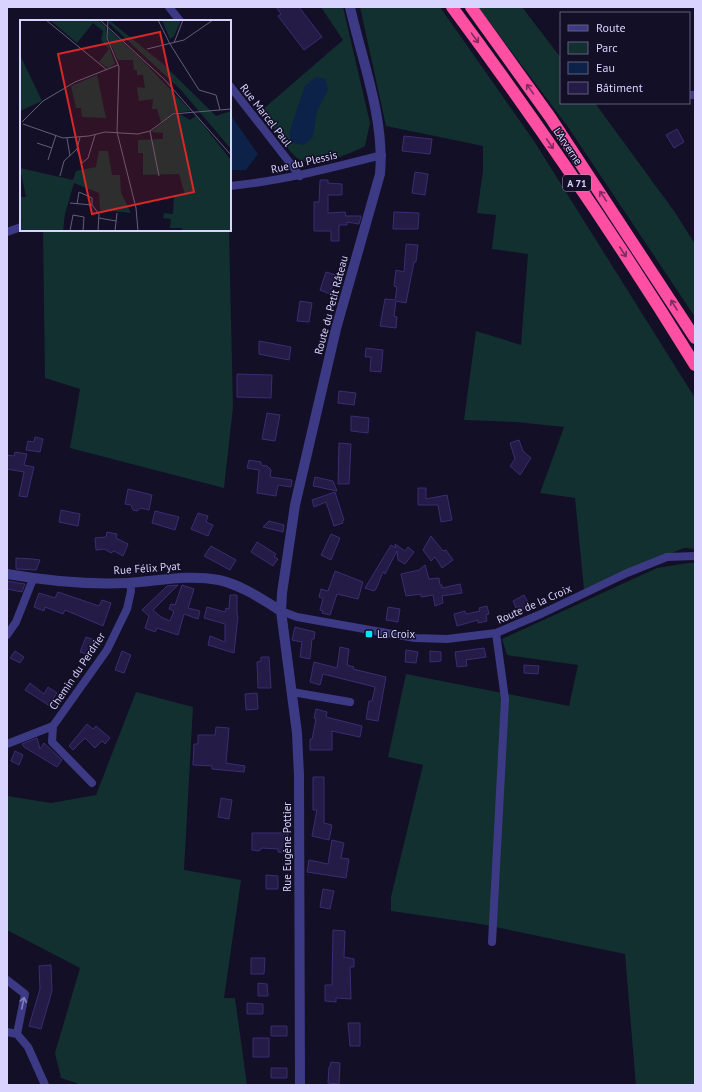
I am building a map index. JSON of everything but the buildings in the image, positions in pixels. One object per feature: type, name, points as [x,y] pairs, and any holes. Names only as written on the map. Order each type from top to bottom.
[{"type":"highway","name":"L'Arverne","points":[[452,7],[540,129],[601,219],[695,365]]},
{"type":"highway","name":"L'Arverne","points":[[471,7],[559,130],[695,338]]},
{"type":"street","points":[[169,7],[179,20]]},
{"type":"street","name":"Route du Petit Râteau","points":[[281,611],[282,593],[296,497],[336,329],[380,174],[382,155],[377,114],[350,7]]},
{"type":"street","name":"Rue Marcel Paul","points":[[231,87],[300,176]]},
{"type":"street","name":"Rue du Plessis","points":[[231,186],[262,183],[300,176],[382,155]]},
{"type":"street","points":[[7,232],[20,227]]},
{"type":"street","name":"Route de la Croix","points":[[281,611],[297,617],[415,638],[447,639],[496,633],[541,614],[627,572],[667,557],[695,556]]},
{"type":"street","name":"Rue Félix Pyat","points":[[7,574],[33,579],[88,584],[199,577],[220,581],[255,595],[281,611]]},
{"type":"street","points":[[7,636],[16,622],[33,579]]},
{"type":"street","name":"Chemin du Perdrier","points":[[92,782],[52,742],[53,726],[107,650],[127,609],[131,591],[130,582]]},
{"type":"street","name":"Rue Eugène Pottier","points":[[281,611],[297,733],[299,775],[300,1085]]},
{"type":"street","points":[[492,942],[505,699],[496,633]]},
{"type":"street","points":[[292,692],[350,702]]},
{"type":"street","name":"Chemin du Perdrier","points":[[7,744],[53,726]]},
{"type":"street","points":[[7,980],[25,994],[17,1034]]},
{"type":"street","points":[[7,1032],[17,1034],[28,1047],[45,1085]]},
{"type":"green space","points":[[321,7],[343,7],[370,123],[365,146],[331,160],[312,162],[304,161],[297,158],[293,154],[261,111],[343,40]]},
{"type":"green space","points":[[360,7],[440,7],[534,141],[695,398],[695,549],[684,548],[584,589],[575,498],[540,493],[564,427],[516,422],[464,420],[476,331],[521,345],[528,254],[492,249],[496,215],[477,213],[483,171],[483,146],[386,126]]},
{"type":"green space","points":[[478,7],[522,7],[560,57],[560,104],[596,104],[674,211],[695,244],[695,317],[568,127]]},
{"type":"green space","points":[[43,231],[229,231],[233,407],[224,488],[70,448],[80,389],[45,378]]},
{"type":"green space","points":[[695,563],[695,1085],[636,1085],[625,954],[481,924],[391,911],[391,897],[423,765],[388,757],[406,674],[569,706],[578,665],[507,655],[502,639],[657,568]]},
{"type":"green space","points":[[136,692],[193,707],[184,870],[241,880],[224,998],[235,998],[247,1085],[82,1085],[61,1078],[55,1053],[80,968],[7,930],[7,796],[51,803],[96,795]]},
{"type":"water","points":[[316,77],[325,79],[328,90],[317,111],[313,137],[304,145],[292,143],[289,133],[305,86]]},
{"type":"water","points":[[231,115],[258,154],[246,170],[231,170]]},
{"type":"place","name":"La Croix","points":[[369,634]]}]
